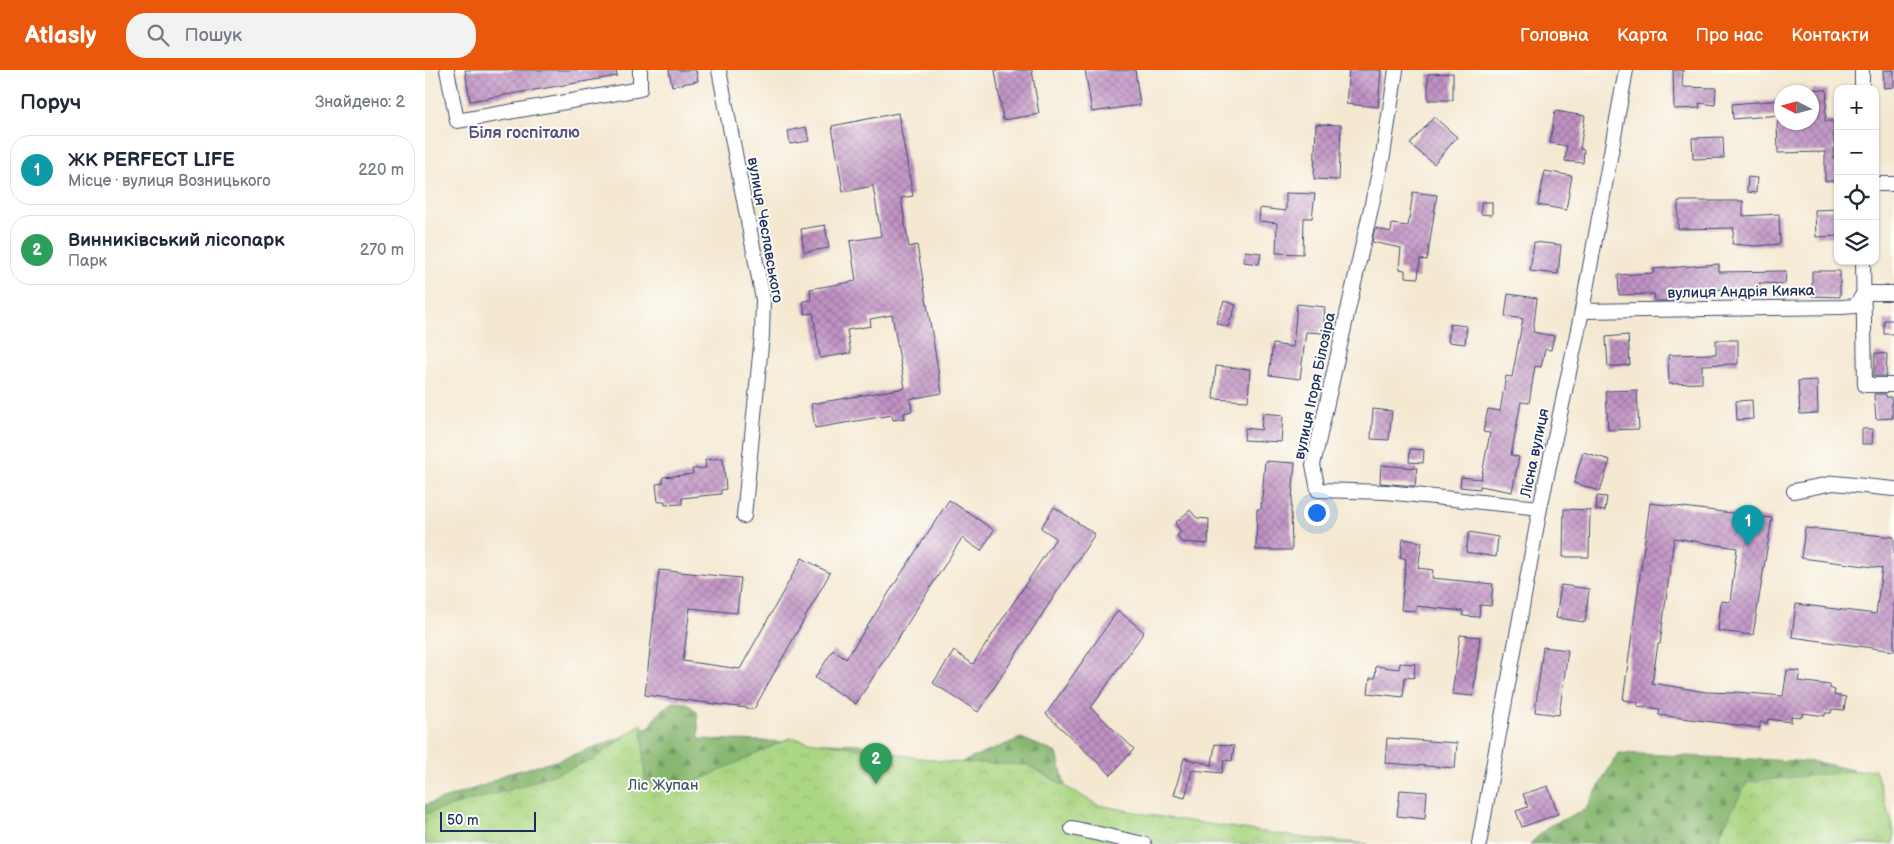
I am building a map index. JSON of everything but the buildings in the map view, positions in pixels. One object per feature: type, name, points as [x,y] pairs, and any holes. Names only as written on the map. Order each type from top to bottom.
[{"type":"street","points":[[447,70],[457,121],[641,89],[641,70]]},
{"type":"street","name":"вулиця Чеславського","points":[[719,70],[763,299],[762,335],[744,516]]},
{"type":"street","name":"вулиця Ігоря Білозіра","points":[[1396,70],[1383,155],[1313,465],[1318,490],[1386,492],[1541,508]]},
{"type":"street","name":"Лісна вулиця","points":[[1479,844],[1541,508],[1582,311],[1626,70]]},
{"type":"street","points":[[1862,70],[1862,85]]},
{"type":"street","points":[[1879,184],[1894,184]]},
{"type":"street","points":[[1863,265],[1865,385],[1894,385]]},
{"type":"street","points":[[1864,293],[1894,293]]},
{"type":"street","name":"вулиця Андрія Кияка","points":[[1582,311],[1842,307],[1855,306],[1864,293]]},
{"type":"street","points":[[1794,491],[1834,483],[1894,489]]},
{"type":"street","points":[[1072,828],[1144,844]]},
{"type":"green space","name":"Ліс Жупан","points":[[674,702],[687,703],[697,712],[699,739],[858,744],[950,767],[1021,738],[1057,753],[1071,811],[425,844],[425,805],[485,785],[506,774],[556,761],[650,727],[661,710]]},
{"type":"green space","name":"Ліс Жупан","points":[[642,723],[645,783],[689,785],[790,738],[947,762],[1027,765],[1098,805],[1161,817],[1305,838],[1368,844],[425,844],[425,814],[519,787],[593,760]]},
{"type":"green space","points":[[1618,753],[1816,762],[1858,771],[1881,844],[1530,844],[1549,826],[1586,809]]},
{"type":"green space","points":[[1875,769],[1894,830],[1894,844],[1719,844],[1720,834],[1747,782]]},
{"type":"place","name":"ЖК PERFECT LIFE","points":[[1748,546]]},
{"type":"place","name":"Винниківський лісопарк","points":[[876,784]]},
{"type":"district","name":"Біля госпіталю","points":[[524,133]]}]
